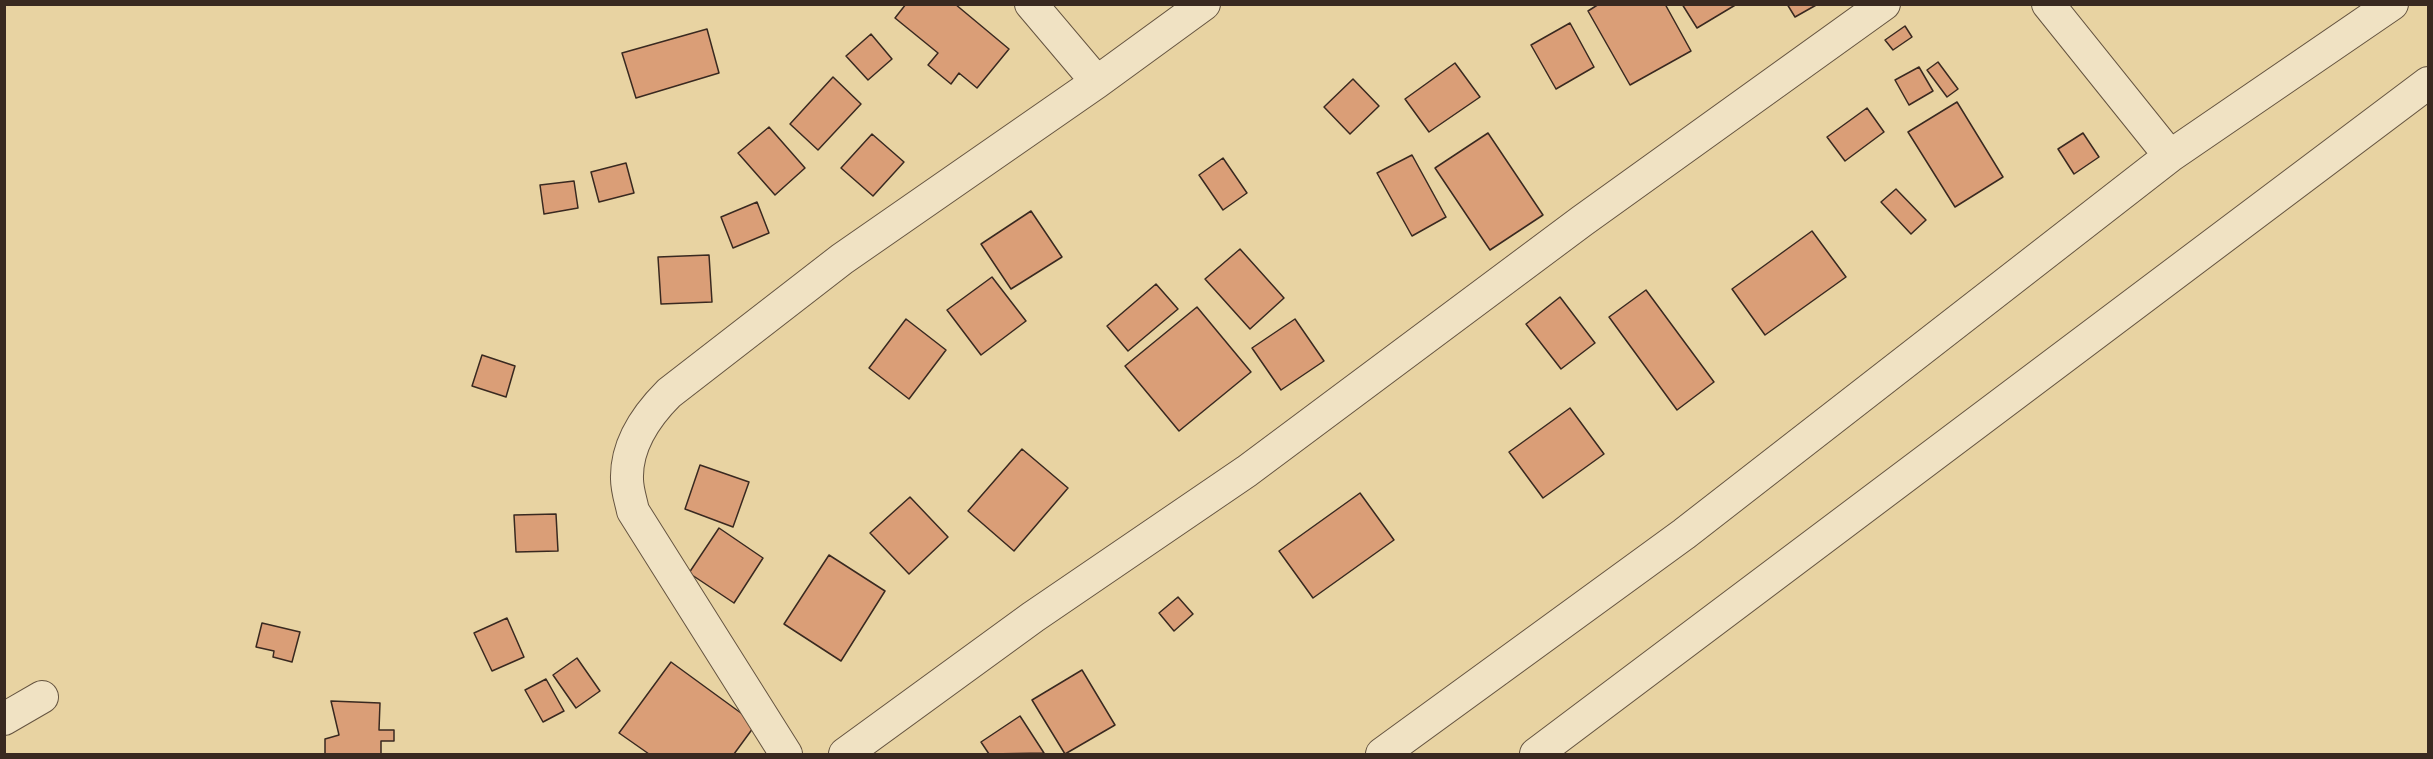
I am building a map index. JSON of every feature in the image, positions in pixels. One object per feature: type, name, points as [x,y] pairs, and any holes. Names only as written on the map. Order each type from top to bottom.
[{"type":"street","points":[[1031,4],[1097,82]]},
{"type":"street","points":[[786,754],[633,511],[627,481],[628,458],[637,436],[655,408],[669,393],[842,259],[1097,82],[1204,4]]},
{"type":"street","points":[[845,754],[1033,617],[1246,471],[1582,222],[1884,4]]},
{"type":"street","points":[[2048,4],[2170,156]]},
{"type":"street","points":[[1393,751],[1684,534],[2170,156],[2392,4]]},
{"type":"street","points":[[1536,754],[2428,83]]},
{"type":"street","points":[[4,719],[42,697]]},
{"type":"building","points":[[906,4],[955,4],[1009,49],[977,88],[959,73],[951,84],[928,65],[938,53],[895,18]]},
{"type":"building","points":[[1599,4],[1665,4],[1691,51],[1630,85],[1588,11]]},
{"type":"building","points":[[1682,4],[1737,4],[1697,28]]},
{"type":"building","points":[[1787,4],[1818,4],[1795,17]]},
{"type":"building","points":[[1570,23],[1594,67],[1556,89],[1531,45]]},
{"type":"building","points":[[1905,26],[1912,37],[1893,50],[1885,40]]},
{"type":"building","points":[[707,29],[719,73],[636,98],[622,53]]},
{"type":"building","points":[[871,34],[892,59],[868,80],[846,56]]},
{"type":"building","points":[[1938,62],[1958,89],[1947,97],[1927,70]]},
{"type":"building","points":[[1455,63],[1480,97],[1429,132],[1405,99]]},
{"type":"building","points":[[1919,67],[1933,91],[1909,105],[1895,80]]},
{"type":"building","points":[[833,77],[861,104],[818,150],[790,124]]},
{"type":"building","points":[[1353,79],[1379,106],[1350,134],[1324,107]]},
{"type":"building","points":[[1957,102],[2003,177],[1955,207],[1908,132]]},
{"type":"building","points":[[1867,108],[1884,132],[1845,161],[1827,137]]},
{"type":"building","points":[[769,127],[805,168],[775,195],[738,153]]},
{"type":"building","points":[[1488,133],[1543,215],[1490,250],[1435,168]]},
{"type":"building","points":[[2083,133],[2099,157],[2074,174],[2058,149]]},
{"type":"building","points":[[872,134],[904,162],[873,196],[841,168]]},
{"type":"building","points":[[1412,155],[1446,217],[1412,236],[1377,173]]},
{"type":"building","points":[[1223,158],[1247,193],[1223,210],[1199,175]]},
{"type":"building","points":[[626,163],[634,193],[599,202],[591,172]]},
{"type":"building","points":[[574,181],[578,208],[544,214],[540,185]]},
{"type":"building","points":[[1896,189],[1926,220],[1911,234],[1881,202]]},
{"type":"building","points":[[757,202],[769,233],[733,248],[721,217]]},
{"type":"building","points":[[1031,211],[1062,257],[1011,289],[981,244]]},
{"type":"building","points":[[1812,231],[1846,277],[1765,335],[1732,289]]},
{"type":"building","points":[[1240,249],[1284,298],[1250,329],[1205,279]]},
{"type":"building","points":[[709,255],[712,302],[661,304],[658,257]]},
{"type":"building","points":[[992,277],[1026,321],[981,355],[947,310]]},
{"type":"building","points":[[1156,284],[1178,309],[1128,351],[1107,326]]},
{"type":"building","points":[[1646,290],[1714,382],[1677,410],[1609,317]]},
{"type":"building","points":[[1560,297],[1595,343],[1561,369],[1526,324]]},
{"type":"building","points":[[1197,307],[1251,372],[1179,431],[1125,366]]},
{"type":"building","points":[[906,319],[946,350],[909,399],[869,368]]},
{"type":"building","points":[[1295,319],[1324,361],[1281,390],[1252,348]]},
{"type":"building","points":[[482,355],[515,366],[506,397],[472,386]]},
{"type":"building","points":[[1570,408],[1604,454],[1543,498],[1509,452]]},
{"type":"building","points":[[1022,449],[1068,488],[1014,551],[968,511]]},
{"type":"building","points":[[700,465],[749,482],[733,527],[685,509]]},
{"type":"building","points":[[1360,493],[1394,540],[1313,598],[1279,551]]},
{"type":"building","points":[[910,497],[948,537],[909,574],[870,533]]},
{"type":"building","points":[[556,514],[558,551],[516,552],[514,515]]},
{"type":"building","points":[[719,528],[763,558],[734,603],[689,573]]},
{"type":"building","points":[[829,555],[885,591],[841,661],[784,624]]},
{"type":"building","points":[[1178,597],[1193,614],[1174,631],[1159,613]]},
{"type":"building","points":[[507,618],[524,657],[492,671],[474,633]]},
{"type":"building","points":[[262,623],[300,632],[292,662],[273,657],[274,651],[256,647]]},
{"type":"building","points":[[577,658],[600,691],[576,708],[553,675]]},
{"type":"building","points":[[671,662],[756,724],[734,754],[649,754],[619,733]]},
{"type":"building","points":[[1082,670],[1115,725],[1065,754],[1032,700]]},
{"type":"building","points":[[546,679],[564,711],[543,722],[525,690]]},
{"type":"building","points":[[331,701],[380,703],[379,730],[394,730],[394,741],[381,741],[381,754],[325,754],[325,739],[339,735]]},
{"type":"building","points":[[1020,716],[1044,753],[989,754],[981,742]]}]
